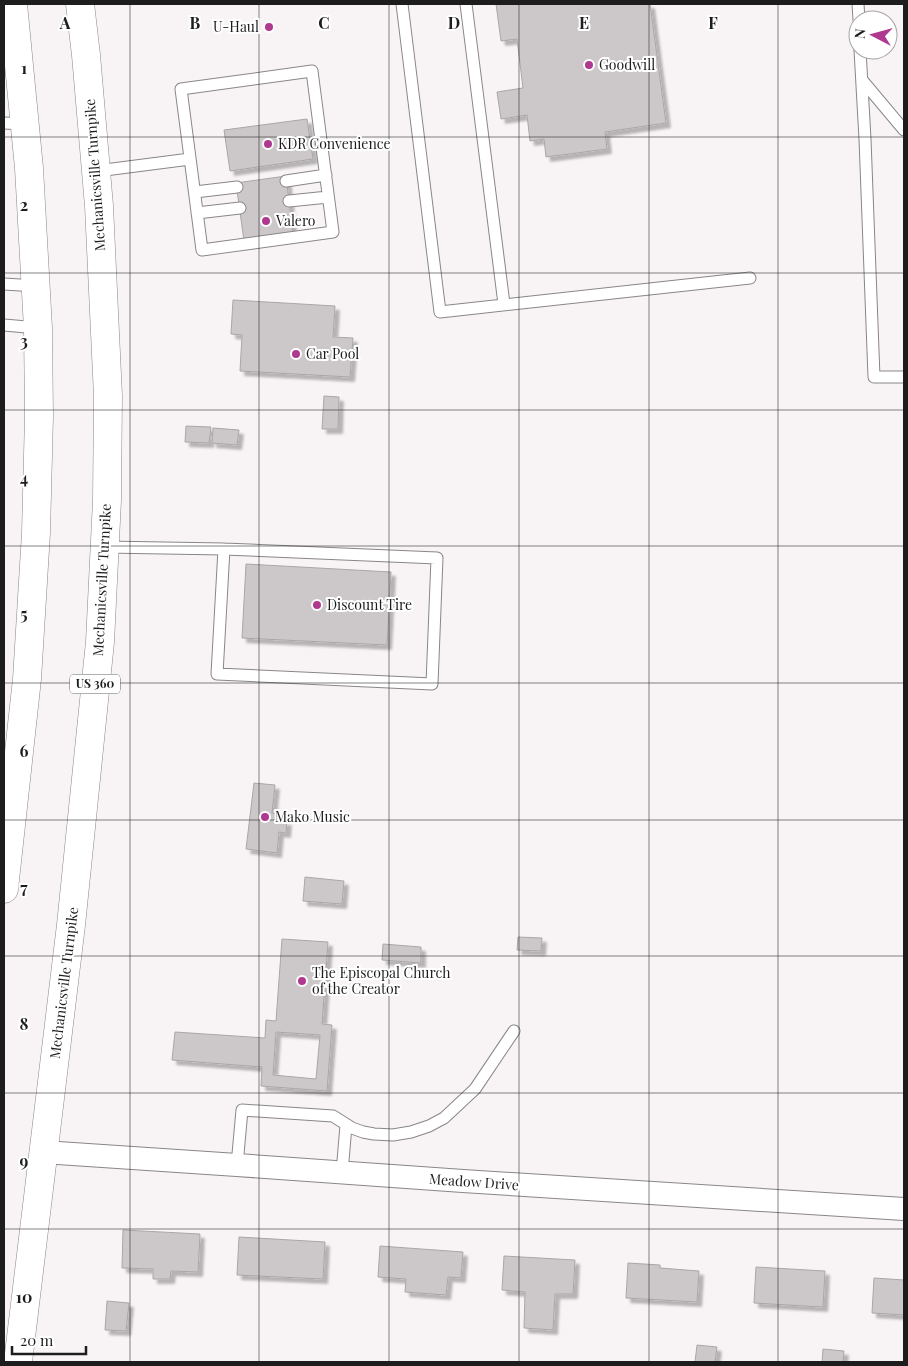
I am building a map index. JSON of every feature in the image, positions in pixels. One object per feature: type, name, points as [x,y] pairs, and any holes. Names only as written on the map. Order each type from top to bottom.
[{"type":"highway","points":[[4,890],[27,679],[36,533],[38,416],[36,286],[14,124],[10,42],[13,4]]},
{"type":"highway","name":"Mechanicsville Turnpike","points":[[18,1362],[71,925],[99,652],[107,500],[108,396],[96,171],[80,4]]},
{"type":"street","name":"Meadow Drive","points":[[44,1152],[904,1209]]},
{"type":"lane","points":[[402,4],[440,312],[750,278]]},
{"type":"lane","points":[[466,4],[504,304]]},
{"type":"lane","points":[[861,60],[874,378],[904,376]]},
{"type":"lane","points":[[312,71],[333,232],[202,250],[190,160],[181,89],[312,71]]},
{"type":"lane","points":[[862,80],[904,130]]},
{"type":"lane","points":[[96,171],[190,160]]},
{"type":"lane","points":[[286,181],[326,175]]},
{"type":"lane","points":[[194,192],[237,187]]},
{"type":"lane","points":[[289,202],[328,197]]},
{"type":"lane","points":[[197,212],[240,208]]},
{"type":"lane","points":[[4,284],[36,286]]},
{"type":"lane","points":[[4,325],[38,328]]},
{"type":"lane","points":[[104,548],[224,549],[437,558],[432,684],[218,674],[224,549]]},
{"type":"lane","points":[[238,1165],[242,1110],[333,1116],[346,1125],[363,1132],[393,1135],[429,1126],[444,1118],[475,1089],[514,1031]]},
{"type":"lane","points":[[342,1173],[346,1125]]},
{"type":"building","name":"Goodwill","points":[[496,4],[650,4],[666,123],[605,132],[607,149],[546,157],[544,139],[530,141],[527,115],[501,119],[497,92],[523,88],[517,39],[501,41]]},
{"type":"building","name":"KDR Convenience","points":[[307,119],[313,159],[230,171],[224,130]]},
{"type":"building","name":"Valero","points":[[286,176],[293,235],[244,241],[236,183]]},
{"type":"building","name":"Car Pool","points":[[233,300],[335,306],[333,337],[353,338],[350,377],[240,371],[242,335],[231,334]]},
{"type":"building","points":[[324,396],[339,397],[338,429],[322,429]]},
{"type":"building","points":[[186,426],[211,427],[209,443],[185,442]]},
{"type":"building","points":[[213,428],[239,430],[237,445],[212,443]]},
{"type":"building","name":"Discount Tire","points":[[246,564],[391,572],[387,645],[242,638]]},
{"type":"building","name":"Mako Music","points":[[254,783],[275,785],[272,813],[281,814],[280,821],[287,821],[286,833],[279,832],[277,853],[246,849]]},
{"type":"building","points":[[305,877],[344,881],[342,904],[303,901]]},
{"type":"building","points":[[518,937],[542,938],[541,951],[517,950]]},
{"type":"building","name":"The Episcopal Church of the Creator","points":[[282,939],[328,942],[322,1024],[332,1025],[327,1091],[261,1086],[262,1067],[172,1060],[175,1032],[265,1038],[266,1020],[276,1021]],"holes":[[[276,1032],[320,1035],[316,1079],[273,1075]]]},
{"type":"building","points":[[383,944],[421,947],[421,963],[382,960]]},
{"type":"building","points":[[123,1230],[200,1234],[198,1272],[171,1271],[170,1279],[153,1279],[153,1269],[122,1268]]},
{"type":"building","points":[[239,1237],[325,1242],[323,1279],[237,1275]]},
{"type":"building","points":[[380,1246],[463,1252],[461,1278],[448,1277],[446,1295],[405,1292],[406,1279],[378,1277]]},
{"type":"building","points":[[504,1256],[575,1260],[573,1294],[555,1294],[553,1330],[524,1328],[525,1292],[502,1290]]},
{"type":"building","points":[[628,1263],[660,1265],[660,1268],[699,1271],[697,1302],[626,1298]]},
{"type":"building","points":[[756,1267],[825,1271],[823,1307],[754,1303]]},
{"type":"building","points":[[874,1278],[904,1280],[904,1315],[872,1313]]},
{"type":"building","points":[[107,1301],[129,1303],[126,1331],[105,1330]]},
{"type":"building","points":[[697,1345],[717,1347],[715,1362],[695,1362]]},
{"type":"building","points":[[823,1349],[844,1351],[843,1362],[822,1362]]},
{"type":"place","name":"U-Haul","points":[[269,27]]},
{"type":"place","name":"Goodwill","points":[[589,65]]},
{"type":"place","name":"KDR Convenience","points":[[268,144]]},
{"type":"place","name":"Valero","points":[[266,221]]},
{"type":"place","name":"Car Pool","points":[[296,354]]},
{"type":"place","name":"Discount Tire","points":[[317,605]]},
{"type":"place","name":"Mako Music","points":[[265,817]]},
{"type":"place","name":"The Episcopal Church of the Creator","points":[[302,981]]}]
